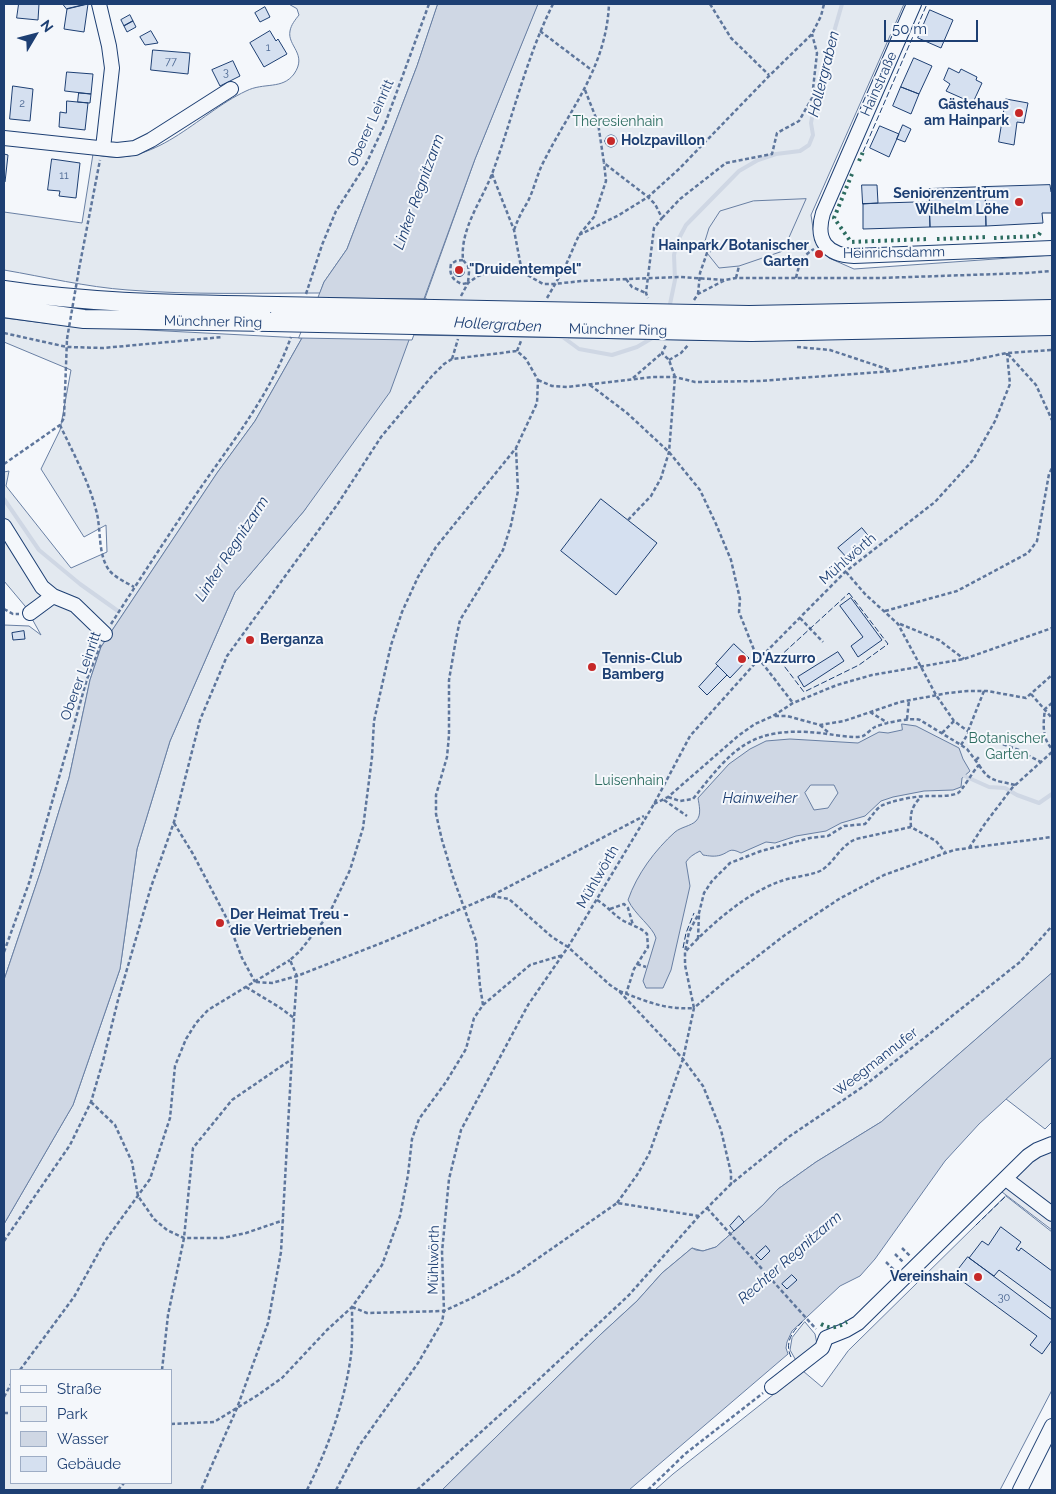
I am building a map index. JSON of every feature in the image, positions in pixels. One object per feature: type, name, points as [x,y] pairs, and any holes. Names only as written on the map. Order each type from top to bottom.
[{"type":"main road","name":"Münchner Ring","points":[[4,290],[48,297],[140,303],[750,323],[1052,310]]},
{"type":"main road","name":"Münchner Ring","points":[[4,308],[84,319],[270,322],[1052,326]]},
{"type":"street","points":[[99,4],[112,68],[103,148]]},
{"type":"street","name":"Hainstraße","points":[[844,165],[914,4]]},
{"type":"street","points":[[4,138],[117,150],[135,148],[175,126],[232,89]]},
{"type":"street","name":"Heinrichsdamm","points":[[844,165],[819,225],[824,243],[837,254],[846,256],[1052,248]]},
{"type":"street","points":[[4,281],[48,297]]},
{"type":"street","points":[[4,526],[42,587],[53,596],[75,605],[105,634]]},
{"type":"street","points":[[30,613],[53,596]]},
{"type":"street","points":[[772,1387],[822,1348],[826,1338],[858,1323],[1037,1150],[1052,1144]]},
{"type":"street","points":[[1006,1179],[1052,1214]]},
{"type":"street","points":[[1020,1490],[1052,1426]]},
{"type":"path","name":"Oberer Leinritt","points":[[322,245],[336,211],[366,164],[385,124],[429,4]]},
{"type":"path","points":[[460,299],[468,283],[470,272],[463,260],[462,250],[467,228],[492,174],[540,31],[553,4]]},
{"type":"path","points":[[514,230],[519,214],[527,202],[541,168],[585,90],[593,71],[608,26],[609,4]]},
{"type":"path","points":[[710,4],[715,15],[732,38],[770,75]]},
{"type":"path","points":[[579,235],[648,198],[679,169],[812,34],[821,16],[824,4]]},
{"type":"path","points":[[540,31],[593,71]]},
{"type":"path","points":[[626,278],[632,287],[646,294],[654,228],[662,218],[680,199],[726,162],[772,154],[777,133],[799,121],[812,98],[817,53],[812,34]]},
{"type":"path","points":[[554,284],[565,266],[579,235],[594,217],[606,180],[598,122],[585,90]]},
{"type":"path","points":[[4,464],[60,425],[64,418],[67,338],[103,148]]},
{"type":"path","points":[[604,163],[655,204],[662,218]]},
{"type":"path","points":[[492,174],[514,230],[522,272]]},
{"type":"path","points":[[796,278],[799,265],[804,257],[824,243]]},
{"type":"path","points":[[698,294],[707,253],[723,244]]},
{"type":"path","points":[[463,260],[451,264],[450,272],[452,278],[462,284],[468,283],[478,276],[487,273],[522,272],[543,284],[554,284],[626,278],[680,277],[725,280],[736,278],[1027,274],[1052,271]]},
{"type":"path","points":[[736,278],[738,266]]},
{"type":"path","points":[[4,333],[67,347],[103,348],[226,337]]},
{"type":"path","points":[[452,359],[459,334]]},
{"type":"path","points":[[669,360],[681,353],[692,342]]},
{"type":"path","points":[[790,346],[830,350],[893,371]]},
{"type":"path","points":[[538,380],[552,386],[590,385],[652,377],[674,377],[695,382],[760,381],[893,371],[968,361],[1007,353],[1052,350]]},
{"type":"path","points":[[4,1241],[70,1145],[91,1102],[134,944],[151,887],[174,822],[200,720],[227,656],[337,505],[381,437],[432,376],[452,359],[517,351],[526,359],[538,380],[537,403],[516,448],[436,547],[418,577],[402,612],[391,645],[374,721],[372,757],[363,828],[350,870],[329,914],[300,951],[290,960],[208,1010],[186,1039],[176,1066],[170,1118],[150,1180],[105,1241],[74,1297],[21,1369]]},
{"type":"path","points":[[632,379],[662,353]]},
{"type":"path","points":[[1007,353],[1036,384],[1052,420]]},
{"type":"path","name":"Mühlwörth","points":[[336,1490],[359,1446],[430,1344],[442,1322],[444,1311],[442,1252],[444,1225],[449,1179],[461,1130],[528,1005],[563,955],[597,900],[654,804],[690,736],[759,659],[845,572],[935,502],[973,460],[995,421],[1010,384],[1007,353]]},
{"type":"path","name":"Oberer Leinritt","points":[[4,952],[29,883],[87,679],[105,634],[199,490],[233,444],[283,358]]},
{"type":"path","points":[[628,520],[651,496],[661,478],[669,452],[674,377]]},
{"type":"path","points":[[590,385],[627,413],[669,452],[700,490],[724,542],[737,582],[740,598],[739,612],[759,659],[793,703]]},
{"type":"path","points":[[60,425],[92,499],[97,514],[103,557],[109,571],[134,587]]},
{"type":"path","points":[[483,1005],[476,940],[442,840],[436,814],[436,795],[447,757],[449,680],[460,620],[503,550],[518,491],[516,448]]},
{"type":"path","points":[[885,611],[957,591],[1028,553],[1037,541],[1047,482],[1052,468]]},
{"type":"path","points":[[845,572],[898,624],[936,695],[954,721],[968,732],[1019,750],[1041,762]]},
{"type":"path","points":[[800,618],[823,642]]},
{"type":"path","points":[[898,624],[939,640],[964,659]]},
{"type":"path","points":[[654,804],[668,797],[754,724],[773,716],[793,703],[854,680],[964,659],[1052,628]]},
{"type":"path","points":[[773,716],[786,716],[820,725],[844,720],[909,700],[936,695],[984,691],[1026,698],[1052,675]]},
{"type":"path","points":[[961,745],[984,691]]},
{"type":"path","points":[[1031,694],[1052,718]]},
{"type":"path","points":[[907,719],[909,700]]},
{"type":"path","points":[[968,849],[1007,794],[1052,750],[1045,735],[1043,723],[1045,709],[1052,703]]},
{"type":"path","points":[[870,712],[890,724]]},
{"type":"path","points":[[668,797],[680,801],[693,799],[724,762],[736,751],[751,741],[767,734],[809,732],[863,736],[878,726],[913,718],[920,720],[961,745],[976,760],[985,775],[996,782],[1014,787]]},
{"type":"path","points":[[942,734],[954,721]]},
{"type":"path","points":[[820,725],[830,734]]},
{"type":"path","points":[[976,760],[980,756]]},
{"type":"path","points":[[352,1308],[366,1312],[444,1311],[517,1273],[617,1203],[637,1176],[648,1154],[683,1059],[694,1008],[685,965],[685,952],[689,932],[704,894],[712,882],[730,863],[761,850],[810,838],[828,836],[844,826],[865,824],[882,806],[922,796],[956,794],[962,790],[970,775],[979,765]]},
{"type":"path","points":[[911,827],[910,815],[913,804],[922,796]]},
{"type":"path","points":[[664,800],[687,816]]},
{"type":"path","points":[[255,982],[272,983],[297,976],[384,942],[491,896],[646,815]]},
{"type":"path","points":[[174,822],[227,919],[242,958],[255,982]]},
{"type":"path","points":[[685,952],[698,939],[759,890],[782,880],[821,871],[848,842],[911,827],[936,841],[946,853]]},
{"type":"path","points":[[491,896],[509,899],[552,937],[568,947],[619,991],[657,1005],[677,1009],[694,1008],[785,935],[839,899],[884,875],[946,853],[1052,837]]},
{"type":"path","points":[[597,900],[623,920],[645,932],[649,939],[645,953],[630,978],[626,994]]},
{"type":"path","points":[[610,909],[624,904],[628,908],[633,926]]},
{"type":"path","points":[[698,913],[698,939]]},
{"type":"path","name":"Weegmannufer","points":[[417,1490],[629,1295],[699,1216],[731,1184],[790,1136],[864,1086],[1020,962],[1052,926]]},
{"type":"path","points":[[172,1424],[214,1422],[258,1395],[282,1378],[327,1330],[352,1308],[382,1265],[400,1216],[408,1175],[412,1139],[419,1119],[446,1082],[466,1049],[474,1018],[483,1005],[530,965],[563,955]]},
{"type":"path","points":[[201,1490],[237,1408],[268,1323],[281,1252],[297,976],[290,960]]},
{"type":"path","points":[[637,964],[646,967]]},
{"type":"path","points":[[246,987],[294,1018]]},
{"type":"path","points":[[619,991],[683,1059],[702,1086],[712,1106],[727,1154],[731,1184]]},
{"type":"path","points":[[162,1369],[168,1315],[184,1238],[193,1148],[232,1100],[292,1059]]},
{"type":"path","points":[[91,1102],[115,1125],[132,1162],[138,1196],[154,1219],[167,1230],[184,1238],[223,1238],[246,1233],[284,1220]]},
{"type":"path","points":[[617,1203],[699,1216]]},
{"type":"path","points":[[707,1208],[808,1322]]},
{"type":"path","points":[[307,1490],[321,1463],[337,1418],[350,1362],[352,1308]]},
{"type":"path","points":[[4,1397],[10,1386]]},
{"type":"path","points":[[648,1490],[685,1454],[772,1387]]},
{"type":"green space","points":[[289,4],[438,4],[417,66],[347,249],[324,282],[320,293],[152,292],[112,289],[4,270],[4,212],[82,223],[93,154],[115,157],[136,155],[155,148],[174,138],[246,91],[278,84],[289,79],[298,67],[299,61],[291,41],[290,31],[299,15],[297,9]]},
{"type":"green space","name":"Theresienhain","points":[[538,4],[904,4],[811,215],[815,241],[829,258],[854,269],[1052,255],[1052,300],[752,308],[424,301],[475,159]]},
{"type":"green space","points":[[4,318],[69,326],[302,338],[255,421],[217,473],[101,647],[90,680],[69,778],[41,870],[4,980],[4,625],[29,626],[41,635],[25,606],[4,581],[4,472],[9,471],[6,486],[71,568],[107,552],[106,525],[84,537],[41,469],[60,430],[71,370],[4,342]]},
{"type":"green space","name":"Luisenhain","points":[[412,335],[751,341],[1052,335],[1052,973],[881,1122],[816,1162],[778,1189],[716,1247],[703,1251],[692,1248],[662,1273],[637,1301],[442,1490],[4,1490],[4,1224],[73,1105],[120,969],[137,849],[170,741],[235,592],[304,511]]},
{"type":"green space","points":[[1052,1057],[1052,1122],[1045,1129],[1006,1099]]},
{"type":"green space","points":[[1006,1196],[1052,1232],[1052,1390],[1000,1490],[655,1490],[803,1371],[822,1387],[848,1351]]},
{"type":"green space","points":[[805,1322],[815,1334],[817,1344],[798,1364],[790,1350],[792,1338]]},
{"type":"shaded area","points":[[806,199],[783,251],[739,266],[719,268],[707,253],[705,241],[709,228],[720,211],[753,201]]},
{"type":"shaded area","points":[[1043,1150],[1052,1153],[1052,1230],[1002,1192]]},
{"type":"water","name":"Linker Regnitzarm","points":[[438,4],[538,4],[475,159],[390,392],[304,511],[235,592],[170,741],[137,849],[120,969],[73,1105],[4,1224],[4,980],[41,870],[69,778],[90,680],[101,647],[217,473],[255,421],[302,338],[324,282],[347,249],[417,66]]},
{"type":"water","name":"Hainweiher","points":[[902,724],[916,726],[959,748],[970,771],[962,778],[961,787],[953,790],[924,791],[893,797],[881,801],[865,816],[841,823],[826,831],[796,836],[775,843],[766,842],[741,853],[732,850],[716,856],[703,855],[700,851],[694,854],[686,862],[690,886],[671,970],[663,988],[646,988],[643,981],[656,938],[628,900],[647,863],[660,847],[675,832],[694,823],[698,819],[700,810],[698,798],[729,764],[750,749],[766,741],[790,739],[858,743],[879,732],[888,733],[902,730]],"holes":[[[811,785],[834,785],[838,793],[828,808],[814,810],[805,793]]]},
{"type":"water","name":"Rechter Regnitzarm","points":[[1052,973],[1052,1057],[979,1124],[945,1161],[875,1259],[860,1276],[840,1286],[792,1331],[787,1342],[788,1354],[629,1490],[442,1490],[637,1301],[662,1273],[692,1248],[703,1251],[716,1247],[778,1189],[816,1162],[881,1122]]},
{"type":"pier","points":[[315,298],[427,299],[412,340],[299,338]]},
{"type":"building","points":[[19,4],[39,4],[38,20],[17,18]]},
{"type":"building","points":[[63,4],[88,4],[67,9]]},
{"type":"building","points":[[88,4],[84,32],[64,29],[67,9]]},
{"type":"building","points":[[265,7],[270,17],[260,22],[255,13]]},
{"type":"building","points":[[930,10],[953,20],[941,48],[918,38]]},
{"type":"building","points":[[130,15],[133,21],[124,26],[121,20]]},
{"type":"building","points":[[133,21],[136,27],[127,32],[124,26]]},
{"type":"building","points":[[151,31],[158,43],[145,45],[140,37]]},
{"type":"building","points":[[270,31],[276,41],[278,39],[287,54],[264,67],[250,43]]},
{"type":"building","points":[[153,50],[190,53],[188,74],[151,70]]},
{"type":"building","points":[[914,58],[932,66],[919,94],[901,87]]},
{"type":"building","points":[[233,61],[240,76],[220,86],[212,70]]},
{"type":"building","points":[[949,68],[959,73],[961,69],[977,77],[976,80],[982,83],[970,109],[962,105],[964,99],[946,91],[950,84],[944,80]]},
{"type":"building","points":[[67,72],[93,74],[91,94],[65,91]]},
{"type":"building","points":[[13,86],[33,89],[30,121],[10,119]]},
{"type":"building","points":[[901,87],[919,94],[911,114],[893,106]]},
{"type":"building","points":[[79,93],[91,94],[90,103],[78,102]]},
{"type":"building","points":[[1006,99],[1028,103],[1024,123],[1017,122],[1014,145],[999,142]]},
{"type":"building","points":[[67,101],[88,103],[85,130],[59,127],[60,112],[66,113]]},
{"type":"building","points":[[903,125],[911,129],[905,142],[897,139]]},
{"type":"building","points":[[880,126],[899,134],[889,157],[870,148]]},
{"type":"building","name":"Holzpavillon","points":[[611,135],[617,141],[611,147],[605,141]]},
{"type":"building","points":[[4,154],[8,155],[5,182],[4,182]]},
{"type":"building","points":[[52,159],[80,163],[76,198],[59,196],[60,191],[48,190]]},
{"type":"building","points":[[862,185],[877,185],[878,203],[863,204]]},
{"type":"building","name":"Seniorenzentrum Wilhelm Löhe","points":[[1050,185],[1052,191],[1052,213],[1042,213],[1043,223],[986,226],[985,187]]},
{"type":"building","points":[[985,187],[986,226],[930,227],[929,189]]},
{"type":"building","points":[[929,202],[930,227],[863,229],[863,204]]},
{"type":"building","name":"\"Druidentempel\"","points":[[459,265],[465,271],[459,277],[453,271]]},
{"type":"building","points":[[601,499],[657,543],[616,595],[561,551]]},
{"type":"building","points":[[862,528],[871,539],[848,559],[838,548]]},
{"type":"building","points":[[851,598],[882,640],[858,657],[851,646],[863,637],[840,606]]},
{"type":"building","points":[[24,631],[25,639],[13,640],[12,633]]},
{"type":"building","points":[[734,644],[749,658],[730,678],[716,664]]},
{"type":"building","points":[[838,652],[844,661],[804,687],[798,677]]},
{"type":"building","points":[[718,666],[727,675],[707,695],[699,687]]},
{"type":"building","points":[[739,1216],[744,1222],[734,1231],[730,1226]]},
{"type":"building","points":[[1001,1227],[1021,1242],[1016,1249],[1019,1251],[1021,1248],[1052,1271],[1052,1309],[999,1270],[994,1276],[969,1258],[982,1241],[988,1245]]},
{"type":"building","points":[[766,1246],[770,1251],[761,1260],[756,1255]]},
{"type":"building","points":[[968,1257],[1052,1320],[1052,1340],[1042,1354],[1030,1345],[1037,1336],[954,1275]]},
{"type":"building","points":[[792,1275],[797,1280],[787,1289],[782,1284]]},
{"type":"waterway","name":"Hollergraben","points":[[669,309],[675,280],[674,255],[677,242],[686,225],[739,171],[758,160],[776,154],[800,151],[809,145],[813,135],[811,123],[817,91],[842,4]]},
{"type":"waterway","name":"Hollergraben","points":[[560,335],[579,349],[612,355],[637,347],[654,337]]},
{"type":"waterway","points":[[4,499],[39,550],[80,584],[118,611]]},
{"type":"waterway","points":[[960,774],[989,787],[1005,788],[1017,795],[1039,803],[1052,794]]},
{"type":"hedge","points":[[859,161],[863,152]]},
{"type":"hedge","points":[[852,174],[834,218],[851,242],[929,239]]},
{"type":"hedge","points":[[994,238],[1038,236],[1042,230]]},
{"type":"hedge","points":[[937,239],[988,237]]},
{"type":"hedge","points":[[821,1324],[835,1327],[847,1322]]},
{"type":"fence","points":[[863,152],[927,4]]},
{"type":"fence","points":[[849,593],[888,644],[859,665],[804,692],[778,658],[849,593]]},
{"type":"fence","points":[[683,948],[686,933],[694,913]]},
{"type":"fence","points":[[976,1225],[1006,1196]]},
{"type":"fence","points":[[791,1357],[789,1342],[793,1333],[803,1321]]},
{"type":"place","name":"Gästehaus am Hainpark","points":[[1019,113]]},
{"type":"place","name":"Holzpavillon","points":[[611,141]]},
{"type":"place","name":"Seniorenzentrum Wilhelm Löhe","points":[[1019,202]]},
{"type":"place","name":"Hainpark/Botanischer Garten","points":[[819,254]]},
{"type":"place","name":"\"Druidentempel\"","points":[[459,270]]},
{"type":"place","name":"Berganza","points":[[250,640]]},
{"type":"place","name":"D'Azzurro","points":[[742,659]]},
{"type":"place","name":"Tennis-Club Bamberg","points":[[592,667]]},
{"type":"place","name":"Der Heimat Treu - die Vertriebenen","points":[[220,923]]},
{"type":"place","name":"Vereinshain","points":[[978,1277]]},
{"type":"park label","name":"Botanischer Garten","points":[[1007,748]]}]
